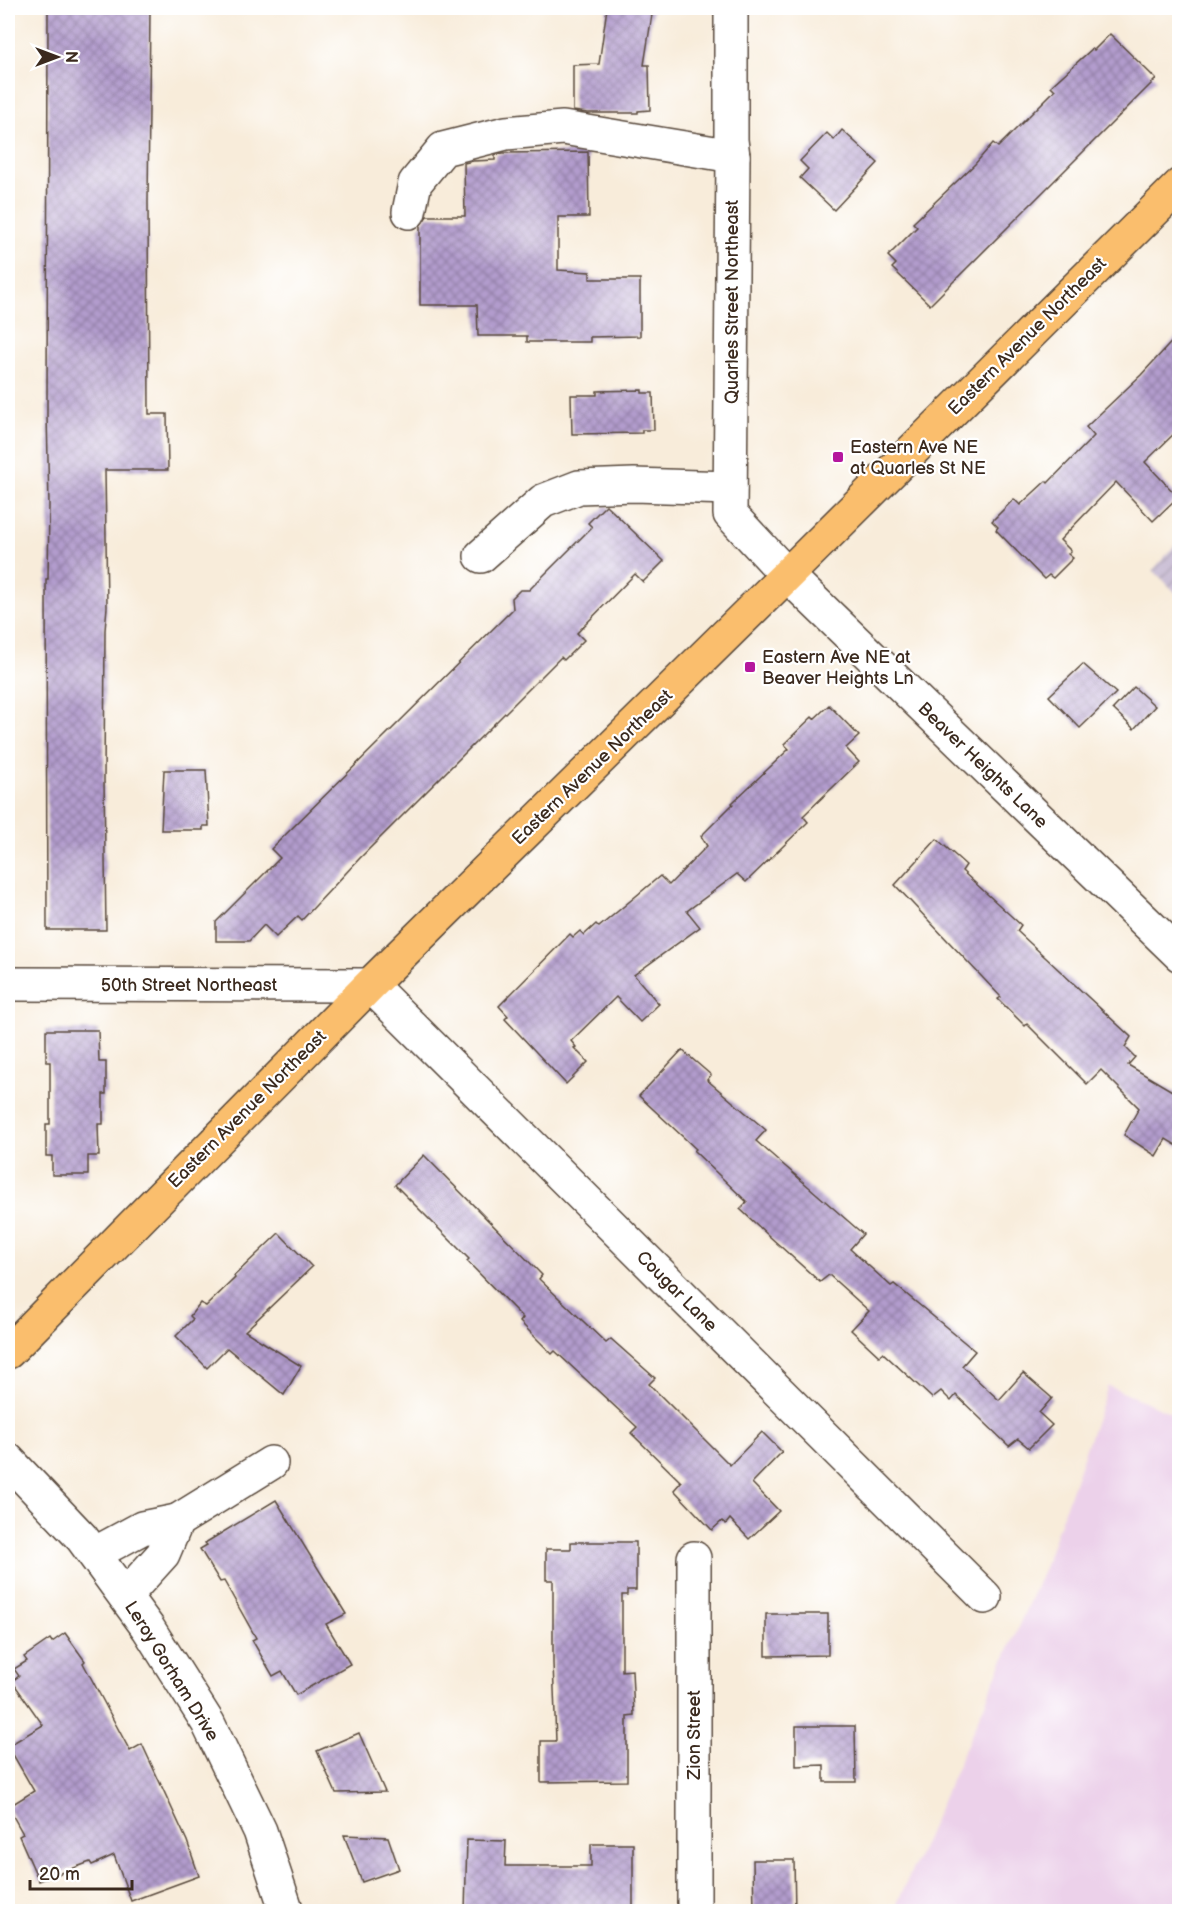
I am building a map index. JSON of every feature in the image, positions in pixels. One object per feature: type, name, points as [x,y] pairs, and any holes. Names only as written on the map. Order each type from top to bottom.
[{"type":"main road","name":"Eastern Avenue Northeast","points":[[8,1352],[370,985],[1179,185]]},
{"type":"street","name":"Quarles Street Northeast","points":[[731,8],[733,156],[730,514],[787,575]]},
{"type":"street","points":[[410,212],[415,183],[444,149],[506,133],[563,128],[733,156]]},
{"type":"street","points":[[481,556],[543,501],[579,487],[634,485],[730,488]]},
{"type":"street","name":"Beaver Heights Lane","points":[[787,575],[1179,955]]},
{"type":"street","name":"50th Street Northeast","points":[[8,984],[370,985]]},
{"type":"street","name":"Cougar Lane","points":[[370,985],[985,1597]]},
{"type":"street","name":"Leroy Gorham Drive","points":[[8,1460],[82,1538],[148,1628],[208,1723],[260,1831],[287,1911]]},
{"type":"street","points":[[94,1554],[142,1528],[177,1521],[271,1463]]},
{"type":"street","points":[[124,1596],[163,1554],[177,1521]]},
{"type":"street","name":"Zion Street","points":[[694,1558],[694,1911]]},
{"type":"shaded area","points":[[1179,541],[1179,596],[1153,570]]},
{"type":"shaded area","points":[[1108,1386],[1179,1416],[1179,1911],[894,1911],[1044,1568]]},
{"type":"building","points":[[48,8],[150,8],[149,414],[167,414],[168,470],[105,470],[106,930],[47,930]]},
{"type":"building","points":[[607,8],[653,8],[644,65],[649,65],[650,110],[638,111],[638,113],[573,111],[573,65],[599,64]]},
{"type":"building","points":[[1110,34],[1156,79],[930,305],[892,268],[896,264],[888,256],[917,227],[913,223],[975,164],[993,143],[998,147],[1055,90],[1051,86]]},
{"type":"building","points":[[842,130],[878,163],[834,210],[800,178],[808,169],[800,161],[827,133],[834,140]]},
{"type":"building","points":[[588,152],[589,217],[558,217],[558,270],[590,272],[590,279],[640,279],[640,336],[590,337],[590,342],[527,342],[527,336],[478,336],[477,305],[420,305],[420,226],[427,216],[465,216],[464,163],[495,160],[495,155],[503,153]]},
{"type":"building","points":[[1179,334],[1179,429],[1145,462],[1178,497],[1153,521],[1116,482],[1060,540],[1071,551],[1068,554],[1073,558],[1053,578],[1049,575],[1044,579],[996,530],[998,527],[992,521],[1014,499],[1020,505],[1046,481],[1048,483],[1094,436],[1086,427],[1141,375]]},
{"type":"building","points":[[642,390],[642,393],[653,393],[654,430],[642,430],[642,433],[572,434],[571,395],[597,395],[597,391]]},
{"type":"building","points":[[606,505],[664,561],[643,582],[635,574],[577,633],[584,640],[564,660],[561,657],[360,858],[302,920],[298,916],[276,937],[264,925],[249,941],[216,941],[216,922],[280,858],[271,849],[513,609],[512,598],[520,590],[529,590],[592,527],[588,523]]},
{"type":"building","points":[[1083,664],[1116,693],[1080,728],[1049,696]]},
{"type":"building","points":[[1134,687],[1155,706],[1134,729],[1113,709]]},
{"type":"building","points":[[829,705],[859,736],[846,748],[859,762],[803,816],[808,822],[746,882],[737,874],[687,911],[700,927],[634,975],[659,1004],[640,1022],[616,997],[571,1041],[576,1047],[574,1048],[588,1062],[566,1084],[505,1019],[508,1016],[499,1006],[570,934],[573,937],[580,931],[584,935],[596,924],[599,927],[660,876],[669,885],[707,846],[701,836],[789,749],[784,744],[812,717],[814,719]]},
{"type":"building","points":[[164,770],[206,770],[209,826],[203,826],[203,830],[161,830]]},
{"type":"building","points":[[937,839],[966,865],[962,871],[1021,925],[1017,931],[1131,1037],[1125,1047],[1135,1057],[1128,1065],[1179,1095],[1179,1147],[1166,1139],[1156,1156],[1124,1135],[1139,1108],[1101,1070],[1087,1084],[1027,1024],[1025,1026],[998,999],[1001,997],[895,885]]},
{"type":"building","points":[[46,1030],[98,1030],[99,1062],[106,1062],[106,1094],[103,1094],[103,1124],[98,1124],[99,1156],[88,1156],[88,1175],[52,1175],[52,1156],[46,1156],[46,1124],[50,1124],[50,1062],[46,1062]]},
{"type":"building","points":[[682,1050],[711,1075],[707,1080],[766,1130],[756,1141],[863,1234],[850,1249],[891,1286],[894,1284],[975,1351],[962,1366],[999,1400],[1023,1373],[1052,1398],[1039,1413],[1052,1425],[1029,1448],[1018,1439],[1009,1446],[956,1395],[951,1401],[941,1391],[932,1398],[883,1353],[879,1356],[851,1330],[869,1311],[829,1275],[820,1282],[740,1209],[747,1202],[694,1151],[696,1149],[639,1096]]},
{"type":"building","points":[[424,1155],[542,1275],[539,1279],[606,1343],[611,1339],[655,1378],[649,1384],[730,1465],[762,1432],[782,1452],[752,1483],[779,1511],[749,1539],[730,1519],[726,1524],[722,1521],[712,1530],[674,1490],[681,1482],[631,1433],[637,1427],[555,1351],[552,1354],[520,1322],[523,1318],[467,1261],[469,1259],[395,1185]]},
{"type":"building","points":[[279,1233],[312,1267],[245,1331],[301,1366],[284,1395],[227,1348],[207,1368],[176,1336],[193,1319],[190,1316],[200,1303],[206,1306]]},
{"type":"building","points":[[276,1500],[346,1614],[326,1624],[350,1664],[296,1695],[282,1671],[273,1676],[252,1640],[256,1638],[224,1581],[220,1582],[200,1549],[207,1545],[205,1543]]},
{"type":"building","points":[[571,1542],[636,1542],[636,1590],[627,1590],[627,1595],[622,1595],[622,1671],[632,1670],[634,1715],[627,1716],[627,1781],[541,1782],[541,1741],[556,1741],[553,1580],[546,1580],[546,1549],[571,1549]]},
{"type":"building","points":[[766,1614],[828,1614],[828,1655],[766,1656]]},
{"type":"building","points":[[65,1633],[85,1661],[83,1663],[130,1751],[142,1744],[187,1841],[199,1876],[131,1901],[114,1855],[92,1865],[90,1862],[39,1881],[19,1836],[23,1834],[8,1807],[34,1791],[8,1746],[43,1725],[12,1681],[19,1676],[14,1669],[27,1661],[24,1657],[50,1639],[52,1642]]},
{"type":"building","points":[[796,1726],[855,1726],[856,1782],[824,1782],[824,1765],[796,1766]]},
{"type":"building","points":[[359,1733],[385,1792],[336,1793],[317,1751]]},
{"type":"building","points":[[344,1835],[388,1837],[399,1869],[362,1882]]},
{"type":"building","points":[[467,1840],[506,1841],[505,1866],[591,1866],[591,1844],[633,1844],[633,1911],[465,1911]]},
{"type":"building","points":[[753,1860],[794,1860],[795,1911],[754,1911]]},
{"type":"place","name":"Eastern Ave NE at Quarles St NE","points":[[838,457]]},
{"type":"place","name":"Eastern Ave NE at Beaver Heights Ln","points":[[750,667]]}]
